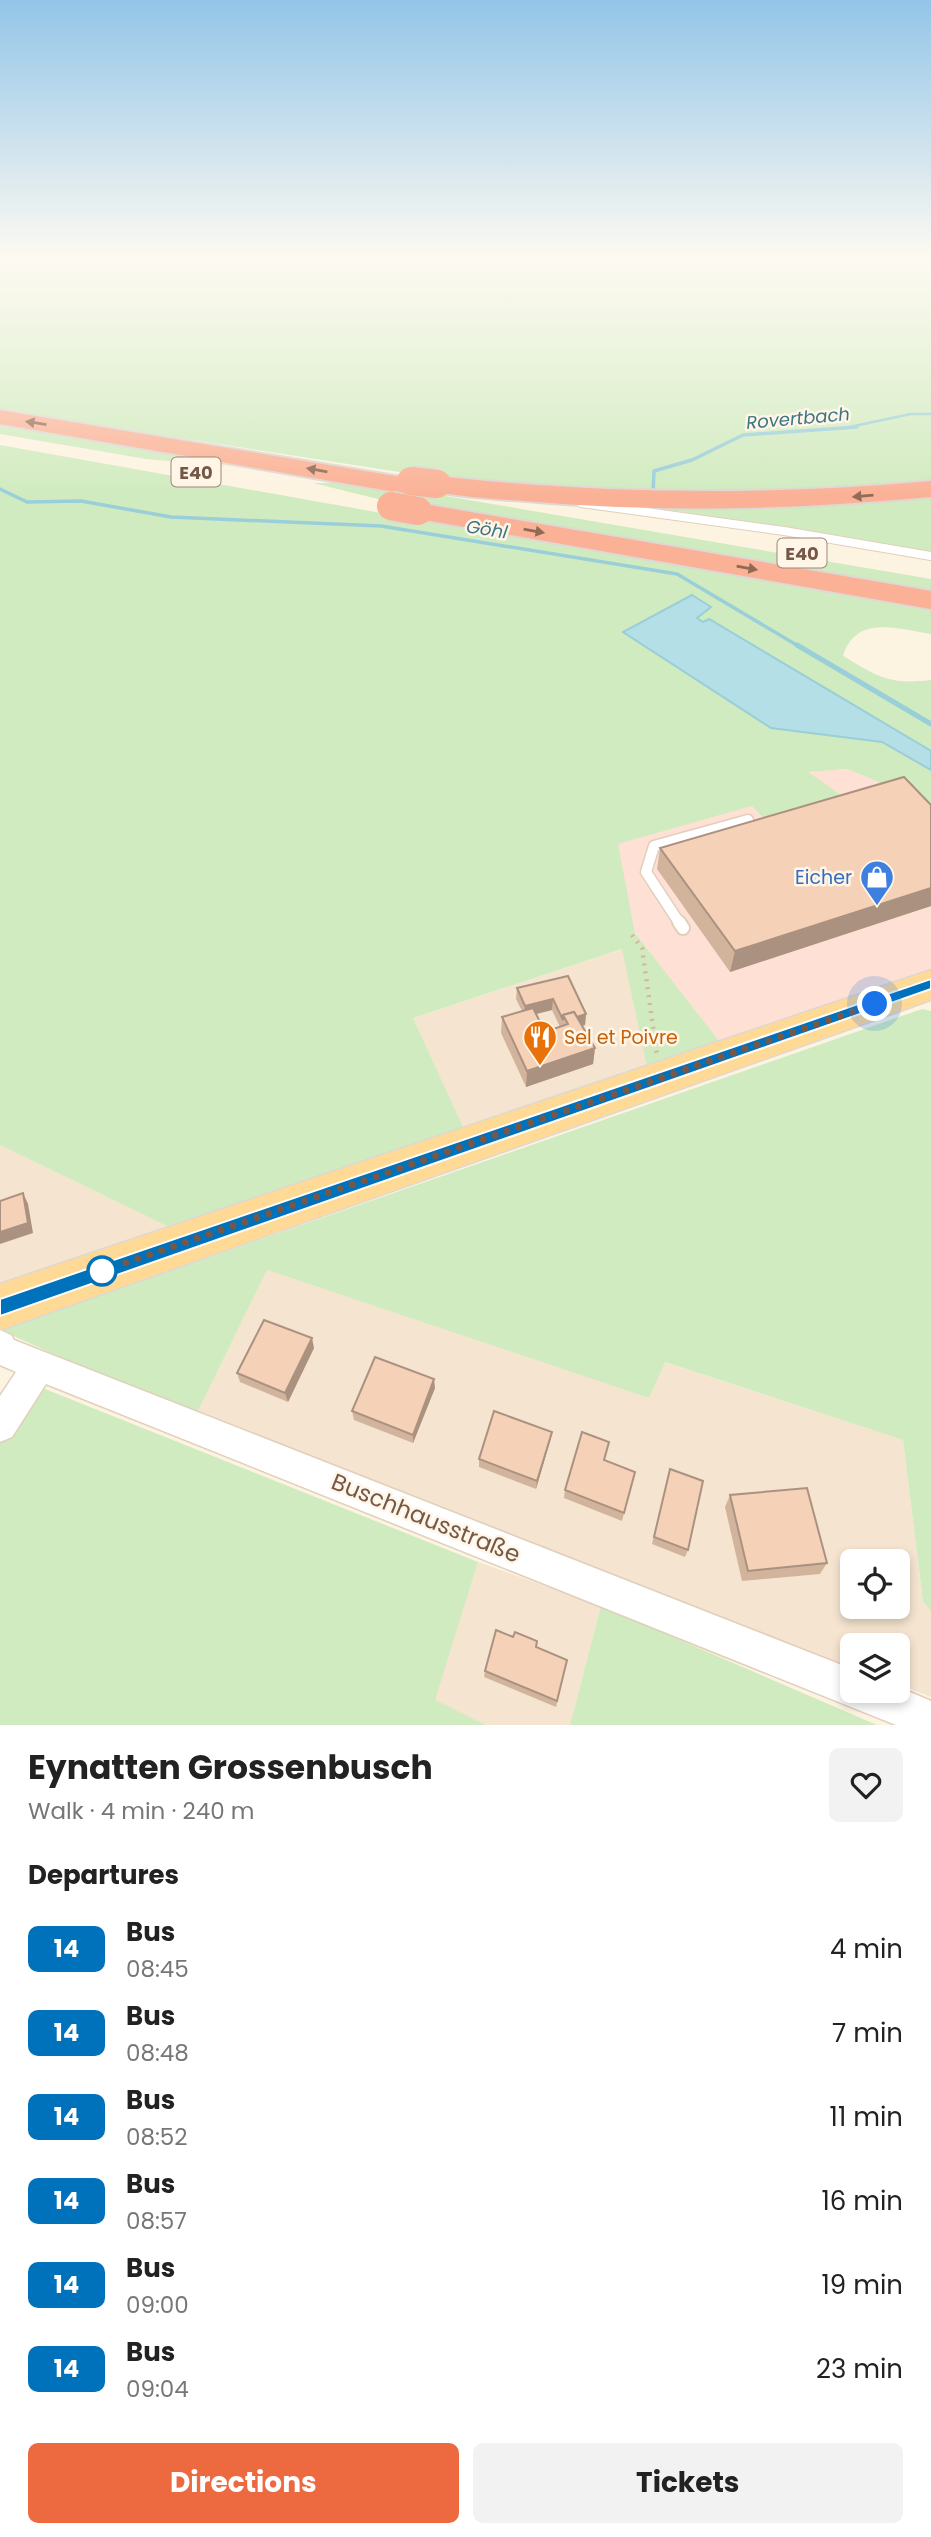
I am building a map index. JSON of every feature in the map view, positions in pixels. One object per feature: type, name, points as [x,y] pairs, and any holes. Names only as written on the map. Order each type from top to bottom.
[{"type":"highway","name":"E40","points":[[0,417],[412,491]]},
{"type":"highway","name":"E40","points":[[0,438],[660,525],[931,574]]},
{"type":"highway","points":[[412,491],[559,498],[660,525],[807,500],[931,489]]},
{"type":"highway","name":"E40","points":[[660,525],[931,600]]},
{"type":"main road","points":[[0,1307],[660,1077],[929,988]]},
{"type":"street","name":"Buschhausstraße","points":[[0,1346],[3,1350],[840,1683]]},
{"type":"street","points":[[0,1425],[40,1364]]},
{"type":"street","points":[[889,1703],[931,1720]]},
{"type":"lane","points":[[660,525],[784,531],[931,556]]},
{"type":"lane","points":[[683,928],[646,873],[654,846],[748,820]]},
{"type":"path","points":[[632,935],[642,948],[660,1077]]},
{"type":"shaded area","points":[[847,769],[883,784],[931,811],[931,971],[720,1042],[635,933],[617,844],[752,806],[837,792],[806,772]]},
{"type":"shaded area","points":[[623,949],[647,1067],[465,1131],[413,1018]]},
{"type":"shaded area","points":[[0,1145],[167,1226],[0,1285]]},
{"type":"shaded area","points":[[267,1270],[649,1398],[664,1362],[903,1440],[923,1601],[931,1611],[931,1697],[910,1689],[910,1633],[840,1633],[840,1662],[195,1417]]},
{"type":"shaded area","points":[[478,1562],[601,1606],[570,1725],[486,1725],[434,1701]]},
{"type":"green space","points":[[0,338],[931,338],[931,483],[864,489],[630,495],[406,473],[0,410]]},
{"type":"green space","points":[[0,420],[186,454],[226,466],[146,459],[0,434]]},
{"type":"green space","points":[[0,445],[931,611],[931,634],[880,627],[868,629],[849,643],[843,656],[884,678],[904,681],[931,680],[931,751],[709,619],[703,622],[696,618],[624,632],[771,728],[882,742],[931,770],[931,811],[883,784],[847,769],[808,772],[837,792],[853,808],[776,831],[752,806],[618,844],[635,933],[720,1042],[647,1067],[622,949],[413,1018],[465,1131],[167,1226],[0,1145]]},
{"type":"green space","points":[[313,483],[369,483],[931,579],[931,595],[378,499]]},
{"type":"green space","points":[[931,493],[931,553],[818,532],[647,507]]},
{"type":"green space","points":[[922,1009],[931,1011],[931,1611],[923,1601],[903,1440],[665,1362],[649,1398],[267,1270],[195,1417],[0,1330]]},
{"type":"green space","points":[[45,1389],[478,1562],[435,1700],[486,1725],[0,1725],[0,1433],[22,1394]]},
{"type":"green space","points":[[601,1606],[877,1725],[570,1725]]},
{"type":"water","points":[[692,595],[711,607],[697,618],[703,622],[709,619],[931,751],[931,770],[882,742],[771,728],[623,632]]},
{"type":"building","points":[[904,777],[931,805],[931,888],[735,951],[660,848]]},
{"type":"building","points":[[568,976],[586,1014],[577,1017],[574,1012],[563,1015],[563,1020],[553,999],[525,1006],[517,988]]},
{"type":"building","points":[[533,1008],[545,1032],[568,1024],[563,1015],[574,1012],[595,1048],[527,1071],[502,1017]]},
{"type":"building","points":[[23,1193],[28,1223],[0,1232],[0,1201]]},
{"type":"building","points":[[264,1320],[312,1338],[285,1393],[237,1373]]},
{"type":"building","points":[[375,1357],[434,1379],[413,1435],[352,1411]]},
{"type":"building","points":[[494,1411],[552,1432],[537,1481],[479,1459]]},
{"type":"building","points":[[582,1432],[609,1442],[604,1460],[635,1472],[624,1513],[565,1490]]},
{"type":"building","points":[[670,1469],[703,1481],[688,1550],[654,1537]]},
{"type":"building","points":[[807,1488],[827,1563],[748,1571],[730,1495]]},
{"type":"building","points":[[496,1630],[513,1637],[515,1632],[537,1641],[536,1647],[567,1660],[557,1701],[485,1671]]},
{"type":"waterway","name":"Rovertbach","points":[[846,428],[911,414],[931,414]]},
{"type":"waterway","name":"Rovertbach","points":[[846,428],[857,427]]},
{"type":"waterway","name":"Rovertbach","points":[[653,494],[654,471],[692,460],[743,435],[846,428]]},
{"type":"waterway","name":"Rovertbach","points":[[840,429],[846,428]]},
{"type":"waterway","name":"Göhl","points":[[0,489],[27,502],[81,501],[171,517],[381,526],[677,574],[800,647]]},
{"type":"waterway","name":"Göhl","points":[[797,645],[931,724]]},
{"type":"bus line","name":"14","points":[[0,1308],[492,1135],[931,985]]},
{"type":"place","name":"Eicher","points":[[877,907]]},
{"type":"place","name":"Sel et Poivre","points":[[540,1067]]},
{"type":"route","points":[[102,1271],[875,1004]]}]
